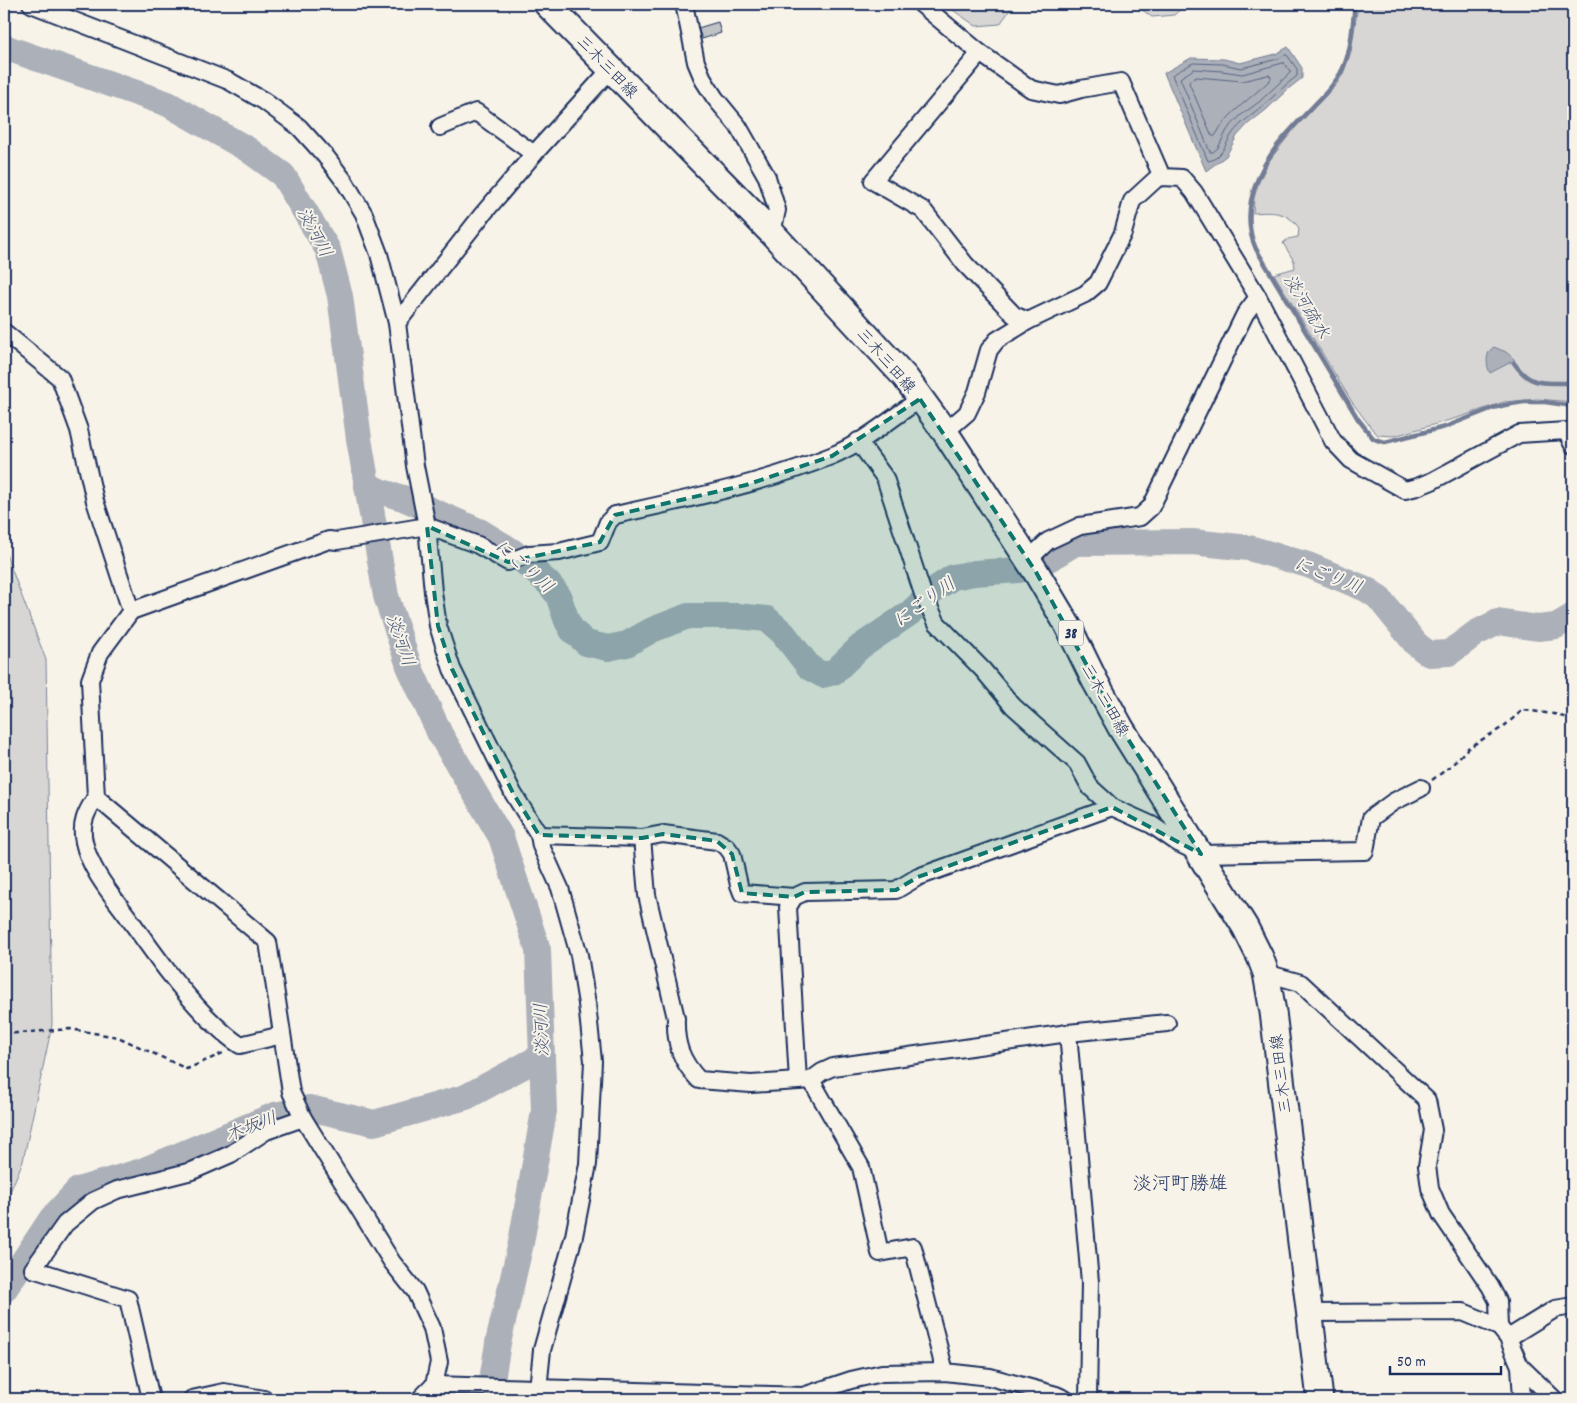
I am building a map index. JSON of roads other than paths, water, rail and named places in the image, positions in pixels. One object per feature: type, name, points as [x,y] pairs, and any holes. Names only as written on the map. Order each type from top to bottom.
[{"type":"main road","name":"三木三田線","points":[[547,4],[772,233],[905,377],[945,432],[1028,560],[1068,626],[1121,728],[1245,926],[1266,973],[1274,1022],[1320,1399]]},
{"type":"street","points":[[30,4],[59,8],[229,81],[264,101],[299,127],[327,158],[345,182],[364,214],[379,254],[397,324],[415,466],[427,526],[438,626],[452,669],[513,793],[538,835],[560,888],[579,955],[587,1004],[593,1061],[588,1164],[574,1236],[542,1350],[536,1391]]},
{"type":"street","points":[[684,4],[696,62],[704,81],[738,126],[767,177],[777,210],[772,233]]},
{"type":"street","points":[[921,4],[980,53],[1031,89],[1059,95],[1121,82],[1162,177]]},
{"type":"street","points":[[980,53],[873,181],[923,210],[965,264],[1014,315],[1028,322]]},
{"type":"street","points":[[397,324],[482,215],[611,69]]},
{"type":"street","points":[[440,127],[476,112],[534,154]]},
{"type":"street","points":[[945,432],[967,413],[978,392],[989,350],[997,340],[1028,322],[1085,294],[1098,283],[1123,233],[1132,200],[1147,186],[1162,177],[1182,178],[1194,192],[1258,297],[1333,441],[1351,460],[1404,490],[1432,481],[1519,434],[1566,432],[1573,445]]},
{"type":"street","points":[[1028,560],[1048,541],[1080,526],[1140,517],[1151,507],[1245,314],[1258,297]]},
{"type":"street","points":[[4,332],[60,378],[79,430],[95,501],[131,611]]},
{"type":"street","points":[[282,1035],[240,1045],[227,1037],[182,992],[99,877],[86,850],[83,841],[82,822],[86,811],[96,797],[90,680],[100,653],[131,611],[329,540],[338,541],[427,526],[478,545],[508,562],[529,554],[559,552],[600,542],[608,522],[615,515],[746,485],[832,456],[858,441],[920,399]]},
{"type":"street","points":[[858,441],[884,478],[923,594],[938,623],[983,670],[1013,706],[1077,763],[1090,787],[1112,807],[1152,825],[1178,843],[1201,854],[1366,850],[1371,818],[1393,802],[1420,788]]},
{"type":"street","points":[[96,797],[268,942],[291,1092],[303,1118],[392,1262],[415,1292],[432,1328],[439,1362],[438,1385]]},
{"type":"street","points":[[538,835],[642,838],[663,834],[716,841],[727,847],[732,854],[742,893],[794,897],[805,892],[896,890],[918,878],[1112,807]]},
{"type":"street","points":[[642,838],[647,895],[676,1018],[676,1037],[687,1067],[699,1080],[751,1084],[804,1081],[833,1067],[1068,1033],[1167,1023]]},
{"type":"street","points":[[794,897],[788,907],[804,1081],[861,1167],[880,1253],[914,1247],[945,1372]]},
{"type":"street","points":[[1266,973],[1301,983],[1427,1100],[1433,1130],[1428,1166],[1430,1188],[1441,1214],[1490,1286],[1498,1301],[1503,1333],[1520,1366],[1554,1399]]},
{"type":"street","points":[[1068,1033],[1090,1282],[1088,1399]]},
{"type":"street","points":[[151,1399],[128,1299],[33,1269],[65,1224],[93,1201],[117,1190],[192,1172],[231,1154],[266,1131],[303,1118]]},
{"type":"street","points":[[1503,1333],[1555,1309],[1573,1306]]},
{"type":"street","points":[[1309,1313],[1463,1312],[1503,1333]]},
{"type":"street","points":[[1520,1366],[1522,1399]]},
{"type":"street","points":[[420,1399],[438,1385],[536,1391],[803,1396],[851,1380],[882,1373],[945,1372],[990,1377],[1056,1395],[1064,1399]]},
{"type":"street","points":[[192,1399],[224,1392],[264,1399]]},
{"type":"water","points":[[1288,47],[1302,68],[1302,78],[1248,124],[1237,136],[1226,156],[1206,171],[1164,73],[1191,58],[1224,59],[1240,63],[1276,54]]},
{"type":"water","points":[[1494,347],[1506,352],[1515,360],[1490,373],[1487,359],[1489,352]]},
{"type":"waterway","name":"淡河疏水","points":[[1355,4],[1349,49],[1340,74],[1327,92],[1277,146],[1261,171],[1255,185],[1249,220],[1256,249],[1358,419],[1373,438],[1377,440],[1385,442],[1445,427],[1505,405],[1524,402],[1545,402],[1573,406]]},
{"type":"waterway","name":"淡河川","points":[[4,47],[168,104],[247,149],[283,175],[328,250],[340,296],[359,439],[386,596],[409,666],[440,734],[501,837],[538,950],[544,1111],[521,1243],[498,1343],[489,1399]]},
{"type":"waterway","points":[[1514,363],[1527,377],[1534,380],[1548,383],[1573,383]]},
{"type":"waterway","name":"にごり川","points":[[367,485],[403,498],[481,532],[512,551],[548,583],[558,595],[572,630],[586,643],[608,648],[627,644],[652,630],[688,616],[737,616],[767,619],[783,633],[810,668],[823,675],[834,672],[860,647],[910,613],[938,587],[953,577],[975,573],[1019,570]]},
{"type":"waterway","name":"にごり川","points":[[1049,559],[1075,543],[1192,542],[1249,548],[1308,565],[1366,589],[1378,597],[1416,644],[1429,654],[1449,653],[1476,633],[1498,622],[1538,628],[1556,626],[1573,616]]},
{"type":"waterway","name":"木坂川","points":[[4,1290],[52,1218],[78,1190],[142,1171],[275,1115],[309,1108],[374,1123],[466,1097],[542,1056]]},
{"type":"district","name":"淡河町勝雄","points":[[1180,1182]]}]
